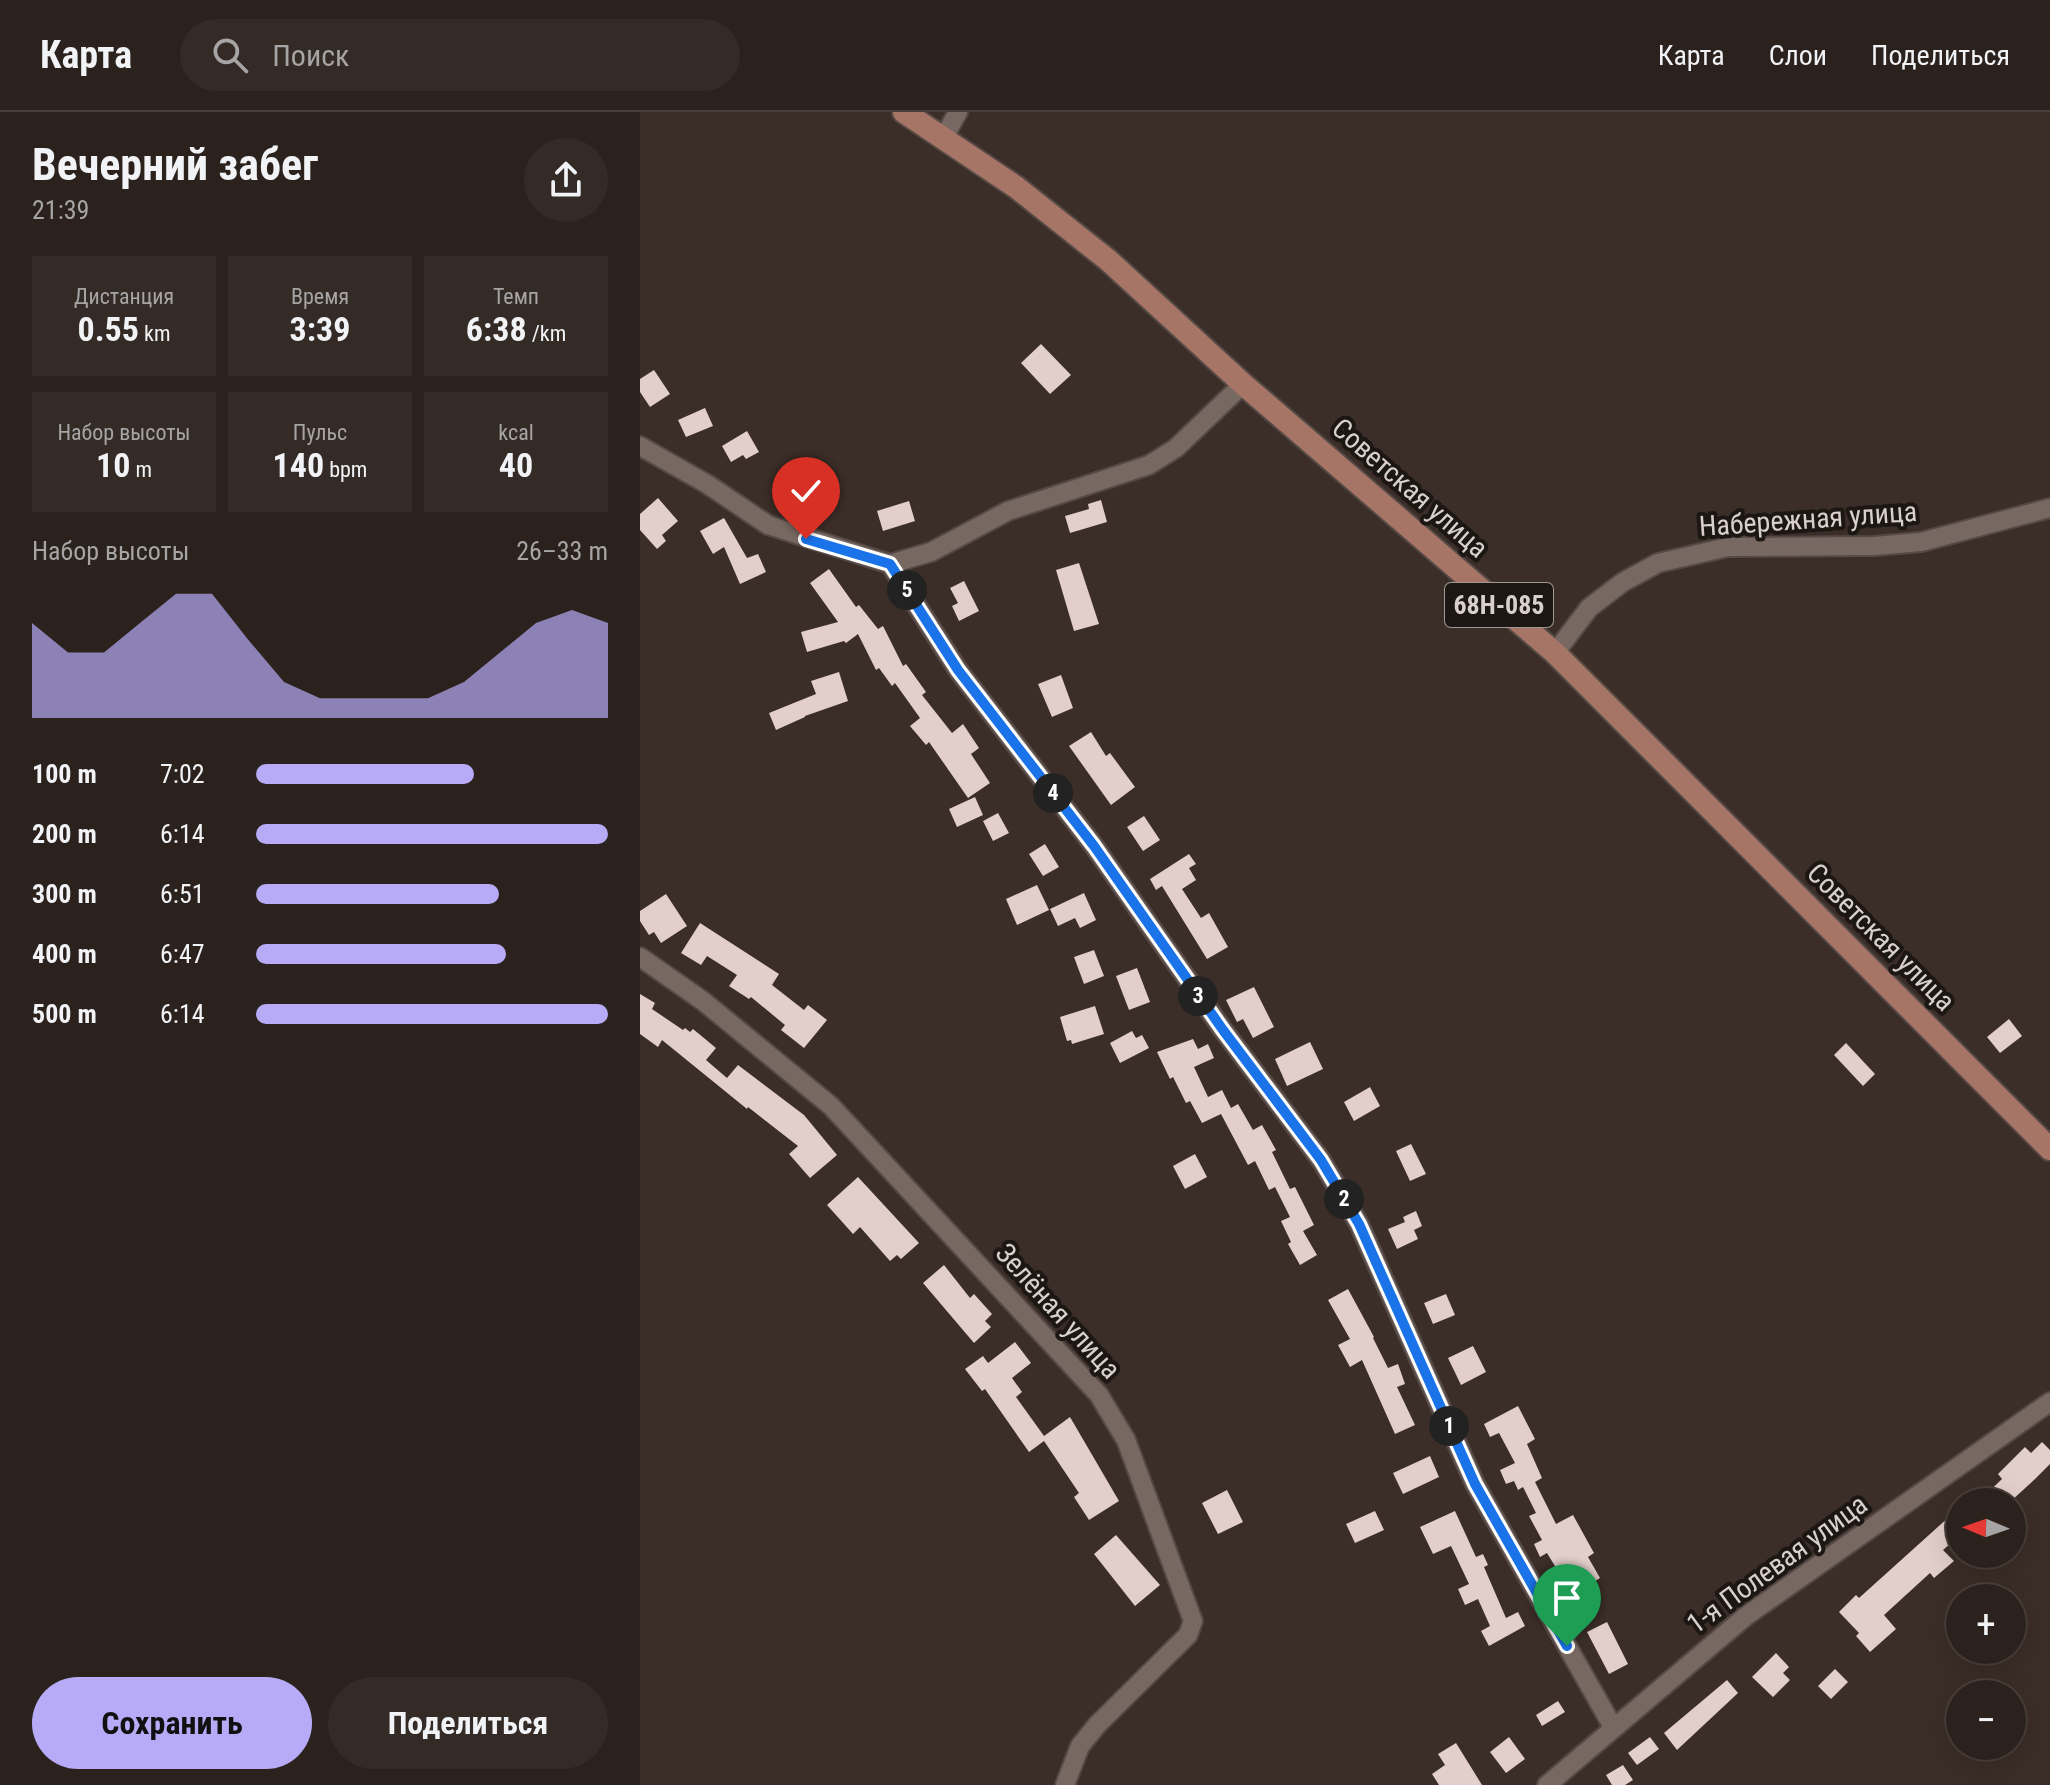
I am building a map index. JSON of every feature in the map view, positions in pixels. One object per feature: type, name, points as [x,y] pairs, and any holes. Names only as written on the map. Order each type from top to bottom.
[{"type":"main road","name":"Советская улица","points":[[904,112],[1016,187],[1108,260],[1243,384],[1555,653],[2050,1149]]},
{"type":"street","points":[[944,137],[958,112]]},
{"type":"street","points":[[640,446],[707,484],[768,525],[890,564],[931,552],[1008,511],[1149,465],[1176,448],[1243,384]]},
{"type":"street","name":"Набережная улица","points":[[1555,653],[1589,608],[1623,582],[1658,563],[1728,547],[1874,546],[1921,542],[2050,508]]},
{"type":"street","points":[[890,564],[958,670],[1094,846],[1230,1040],[1321,1160],[1359,1224],[1475,1484],[1613,1727]]},
{"type":"street","name":"Зелёная улица","points":[[640,957],[703,1001],[831,1106],[1099,1395],[1126,1440],[1193,1621],[1188,1635],[1097,1725],[1080,1746],[1065,1785]]},
{"type":"street","name":"1-я Полевая улица","points":[[1547,1785],[1746,1616],[2050,1402]]},
{"type":"building","points":[[1041,344],[1071,375],[1050,394],[1021,363]]},
{"type":"building","points":[[654,370],[670,394],[650,407],[640,392],[640,379]]},
{"type":"building","points":[[705,408],[713,426],[686,437],[678,420]]},
{"type":"building","points":[[747,431],[759,452],[746,459],[743,455],[731,462],[722,446]]},
{"type":"building","points":[[658,498],[678,521],[662,535],[666,541],[657,549],[640,530],[640,514]]},
{"type":"building","points":[[1101,500],[1107,522],[1070,533],[1065,516],[1089,509],[1088,504]]},
{"type":"building","points":[[909,501],[915,521],[883,531],[877,511]]},
{"type":"building","points":[[724,518],[747,558],[758,554],[766,572],[740,584],[724,547],[713,554],[700,531]]},
{"type":"building","points":[[1079,563],[1099,624],[1074,631],[1056,570]]},
{"type":"building","points":[[829,569],[856,607],[859,605],[878,629],[883,626],[903,666],[906,664],[926,692],[922,695],[952,733],[963,724],[979,748],[971,754],[990,783],[968,798],[929,742],[926,745],[910,726],[920,718],[895,683],[892,686],[879,668],[876,670],[858,634],[846,643],[807,652],[801,632],[838,622],[810,583]]},
{"type":"building","points":[[964,581],[979,611],[959,621],[952,606],[958,603],[950,588]]},
{"type":"building","points":[[839,672],[848,701],[776,730],[769,713],[816,694],[811,681]]},
{"type":"building","points":[[1061,675],[1073,708],[1052,717],[1038,684]]},
{"type":"building","points":[[1091,732],[1106,756],[1110,753],[1135,787],[1111,805],[1069,746]]},
{"type":"building","points":[[975,797],[983,815],[957,827],[949,809]]},
{"type":"building","points":[[998,813],[1009,833],[993,841],[983,821]]},
{"type":"building","points":[[1144,816],[1160,840],[1143,851],[1127,827]]},
{"type":"building","points":[[1045,844],[1059,867],[1043,876],[1029,854]]},
{"type":"building","points":[[1189,854],[1196,864],[1189,868],[1196,880],[1182,889],[1201,918],[1209,913],[1228,947],[1207,959],[1162,886],[1156,890],[1150,879]]},
{"type":"building","points":[[1037,885],[1049,910],[1017,925],[1006,899]]},
{"type":"building","points":[[1084,893],[1096,920],[1080,928],[1075,918],[1058,926],[1050,909]]},
{"type":"building","points":[[666,894],[687,926],[661,943],[654,932],[649,935],[640,921],[640,911]]},
{"type":"building","points":[[700,923],[779,974],[772,985],[804,1010],[808,1005],[827,1020],[804,1048],[781,1030],[785,1025],[751,997],[749,999],[729,986],[737,975],[707,956],[701,965],[681,953]]},
{"type":"building","points":[[1094,950],[1104,976],[1084,984],[1074,957]]},
{"type":"building","points":[[1137,968],[1150,1002],[1129,1010],[1116,976]]},
{"type":"building","points":[[1254,987],[1274,1027],[1253,1038],[1243,1019],[1237,1022],[1226,1000]]},
{"type":"building","points":[[640,994],[655,1003],[652,1009],[683,1030],[685,1028],[690,1032],[693,1029],[716,1048],[706,1060],[727,1078],[738,1065],[804,1115],[837,1155],[810,1178],[789,1154],[798,1146],[662,1040],[658,1047],[640,1034]]},
{"type":"building","points":[[1095,1006],[1104,1034],[1072,1044],[1071,1040],[1067,1041],[1060,1017]]},
{"type":"building","points":[[2009,1019],[2022,1036],[2000,1053],[1987,1037]]},
{"type":"building","points":[[1132,1031],[1136,1038],[1142,1035],[1149,1048],[1120,1063],[1110,1043]]},
{"type":"building","points":[[1193,1039],[1198,1049],[1208,1044],[1214,1058],[1194,1067],[1208,1097],[1222,1090],[1231,1108],[1238,1104],[1253,1130],[1262,1125],[1276,1150],[1272,1152],[1290,1189],[1295,1187],[1314,1225],[1303,1231],[1317,1255],[1300,1265],[1288,1244],[1291,1242],[1281,1221],[1290,1217],[1275,1187],[1269,1190],[1255,1161],[1248,1165],[1221,1114],[1202,1123],[1190,1101],[1186,1103],[1173,1077],[1170,1079],[1157,1052]]},
{"type":"building","points":[[1310,1042],[1323,1069],[1287,1086],[1275,1059]]},
{"type":"building","points":[[1846,1043],[1875,1074],[1863,1086],[1834,1055]]},
{"type":"building","points":[[1370,1087],[1380,1106],[1354,1121],[1344,1102]]},
{"type":"building","points":[[1411,1144],[1426,1174],[1410,1181],[1396,1151]]},
{"type":"building","points":[[1195,1154],[1207,1177],[1185,1189],[1173,1166]]},
{"type":"building","points":[[858,1177],[919,1243],[901,1259],[897,1255],[890,1261],[860,1227],[853,1234],[827,1205]]},
{"type":"building","points":[[1416,1211],[1422,1226],[1414,1230],[1418,1239],[1397,1249],[1388,1229],[1405,1222],[1403,1217]]},
{"type":"building","points":[[944,1265],[970,1298],[974,1294],[992,1314],[985,1321],[991,1327],[974,1343],[923,1283]]},
{"type":"building","points":[[1348,1289],[1388,1368],[1398,1364],[1405,1384],[1397,1387],[1415,1425],[1395,1434],[1362,1360],[1350,1367],[1338,1345],[1350,1339],[1328,1300]]},
{"type":"building","points":[[1446,1294],[1455,1315],[1433,1324],[1424,1303]]},
{"type":"building","points":[[1015,1342],[1031,1363],[1012,1378],[1022,1392],[1016,1397],[1044,1436],[1070,1417],[1119,1501],[1089,1520],[1074,1497],[1079,1493],[1044,1441],[1029,1452],[985,1389],[982,1391],[965,1369],[983,1356],[988,1363]]},
{"type":"building","points":[[1473,1346],[1486,1372],[1461,1385],[1448,1358]]},
{"type":"building","points":[[1518,1406],[1535,1439],[1527,1444],[1542,1478],[1535,1482],[1556,1524],[1573,1515],[1594,1553],[1588,1557],[1600,1578],[1584,1588],[1579,1579],[1567,1586],[1547,1553],[1540,1557],[1534,1544],[1542,1540],[1529,1516],[1536,1513],[1523,1487],[1518,1490],[1514,1481],[1506,1484],[1500,1470],[1515,1463],[1499,1433],[1490,1437],[1484,1424]]},
{"type":"building","points":[[2042,1442],[2050,1450],[2050,1464],[2025,1488],[1993,1488],[2002,1479],[1998,1474],[2025,1447],[2031,1453]]},
{"type":"building","points":[[1430,1456],[1439,1477],[1403,1494],[1393,1473]]},
{"type":"building","points":[[1227,1490],[1243,1522],[1218,1534],[1202,1503]]},
{"type":"building","points":[[1375,1511],[1384,1530],[1355,1543],[1346,1524]]},
{"type":"building","points":[[1455,1511],[1476,1557],[1483,1554],[1488,1565],[1484,1567],[1506,1618],[1518,1612],[1525,1626],[1489,1646],[1481,1631],[1490,1626],[1478,1599],[1465,1605],[1458,1589],[1469,1584],[1451,1546],[1433,1554],[1420,1527]]},
{"type":"building","points":[[1946,1520],[1946,1547],[1943,1550],[1946,1553],[1946,1568],[1934,1578],[1930,1573],[1884,1615],[1896,1629],[1870,1652],[1856,1636],[1859,1633],[1839,1612],[1856,1595],[1859,1598]]},
{"type":"building","points":[[1116,1535],[1160,1585],[1135,1606],[1094,1554]]},
{"type":"building","points":[[1607,1622],[1628,1664],[1609,1674],[1587,1632]]},
{"type":"building","points":[[1776,1653],[1789,1667],[1783,1673],[1790,1680],[1773,1697],[1752,1677]]},
{"type":"building","points":[[1835,1669],[1848,1682],[1831,1699],[1818,1686]]},
{"type":"building","points":[[1727,1680],[1738,1693],[1677,1750],[1664,1733]]},
{"type":"building","points":[[1558,1701],[1565,1712],[1542,1726],[1536,1715]]},
{"type":"building","points":[[1509,1737],[1525,1759],[1506,1773],[1490,1752]]},
{"type":"building","points":[[1650,1737],[1659,1749],[1637,1765],[1628,1753]]},
{"type":"building","points":[[1456,1743],[1482,1785],[1439,1785],[1432,1774],[1445,1765],[1438,1754]]},
{"type":"building","points":[[1623,1765],[1633,1780],[1625,1785],[1612,1785],[1606,1775]]},
{"type":"route","points":[[806,539],[890,564],[958,670],[1094,846],[1223,1030],[1321,1160],[1359,1224],[1475,1484],[1567,1646]]}]
